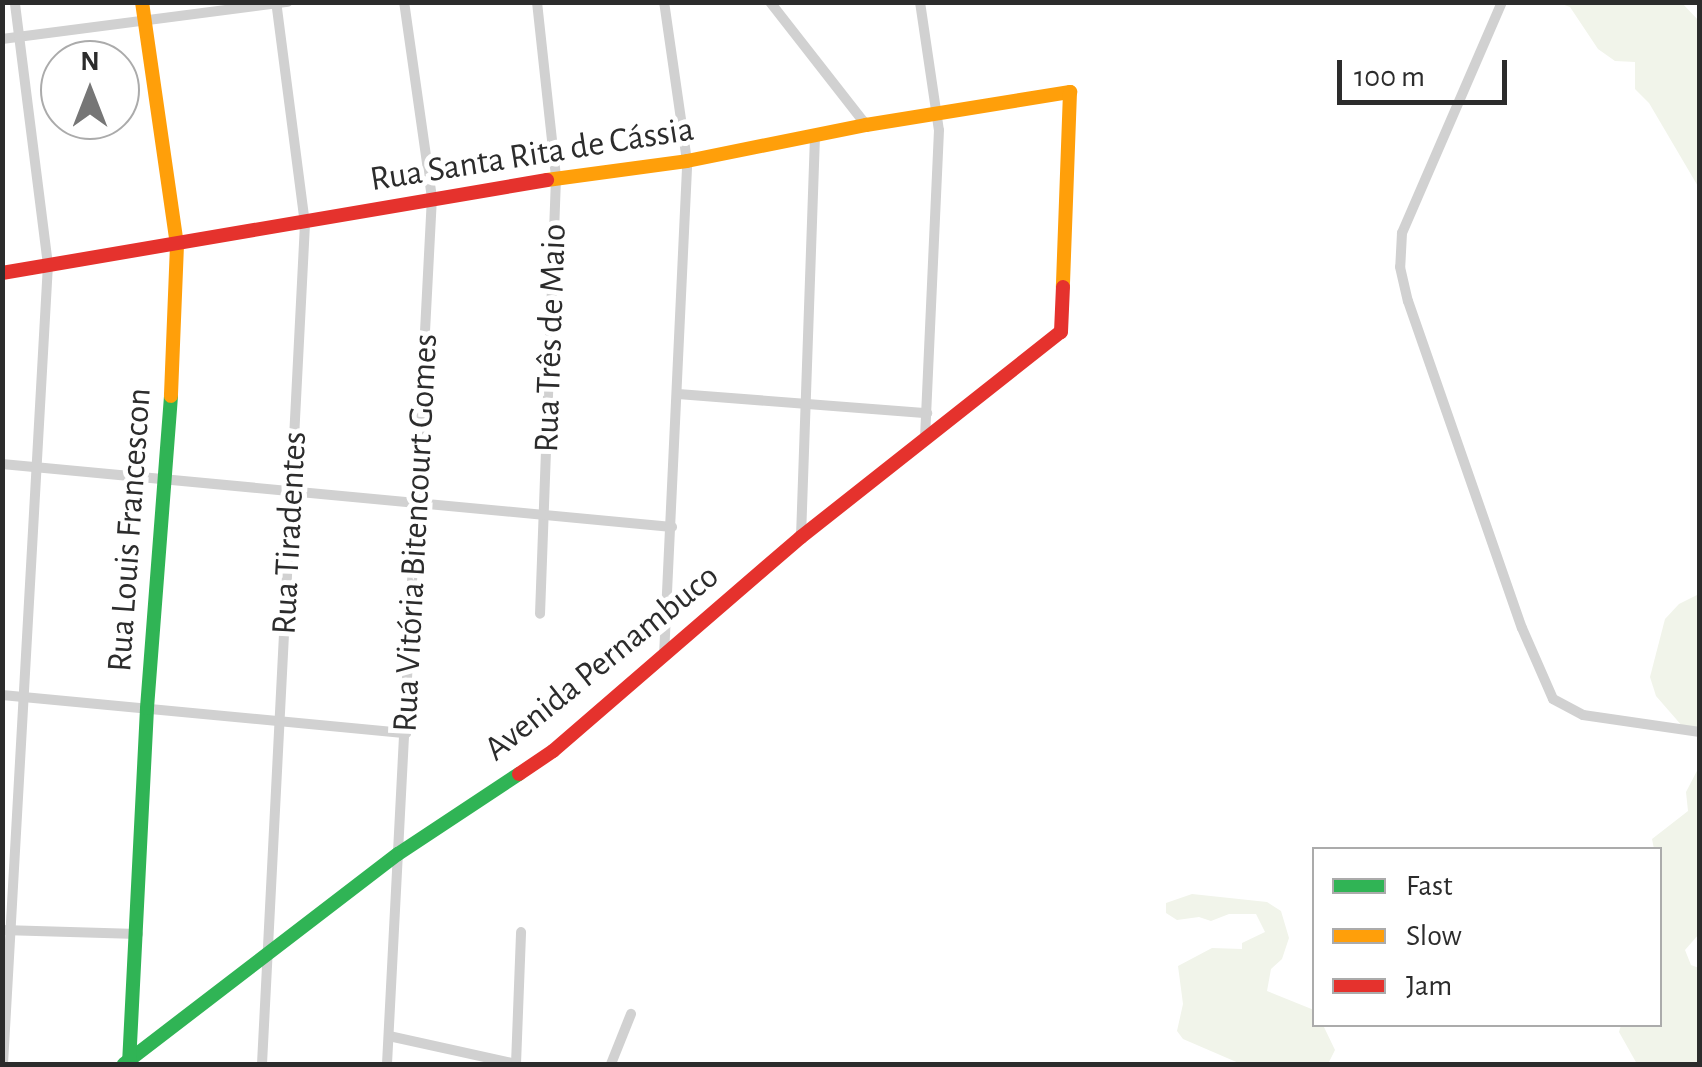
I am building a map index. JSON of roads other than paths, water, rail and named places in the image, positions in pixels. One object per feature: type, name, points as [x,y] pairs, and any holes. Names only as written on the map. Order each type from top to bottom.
[{"type":"street","points":[[3,1064],[6,930],[40,466],[48,265],[15,2]]},
{"type":"street","name":"Rua Louis Francescon","points":[[127,1063],[138,934],[147,708],[168,478],[177,245],[142,2]]},
{"type":"street","name":"Rua Vitória Bitencourt Gomes","points":[[387,1064],[432,198],[404,2]]},
{"type":"street","name":"Rua Três de Maio","points":[[537,2],[556,178],[540,614]]},
{"type":"street","points":[[664,2],[686,161],[664,657]]},
{"type":"street","points":[[770,2],[866,125]]},
{"type":"street","points":[[920,2],[939,130],[925,437]]},
{"type":"street","points":[[1502,2],[1402,233],[1400,267],[1408,302],[1522,628],[1553,699],[1582,715],[1700,732]]},
{"type":"street","points":[[2,40],[280,3]]},
{"type":"street","name":"Rua Tiradentes","points":[[262,1064],[305,224],[280,3]]},
{"type":"street","name":"Rua Santa Rita de Cássia","points":[[2,273],[305,224],[432,198],[686,161],[866,125],[1070,92],[1061,332]]},
{"type":"street","points":[[801,536],[815,138]]},
{"type":"street","name":"Avenida Pernambuco","points":[[127,1063],[398,854],[553,751],[801,536],[1061,332]]},
{"type":"street","points":[[678,394],[927,413]]},
{"type":"street","points":[[2,464],[292,488],[672,527]]},
{"type":"street","points":[[2,695],[406,733]]},
{"type":"street","points":[[6,930],[138,934]]},
{"type":"street","points":[[389,1036],[516,1064],[521,932]]},
{"type":"street","points":[[610,1064],[631,1014]]}]
